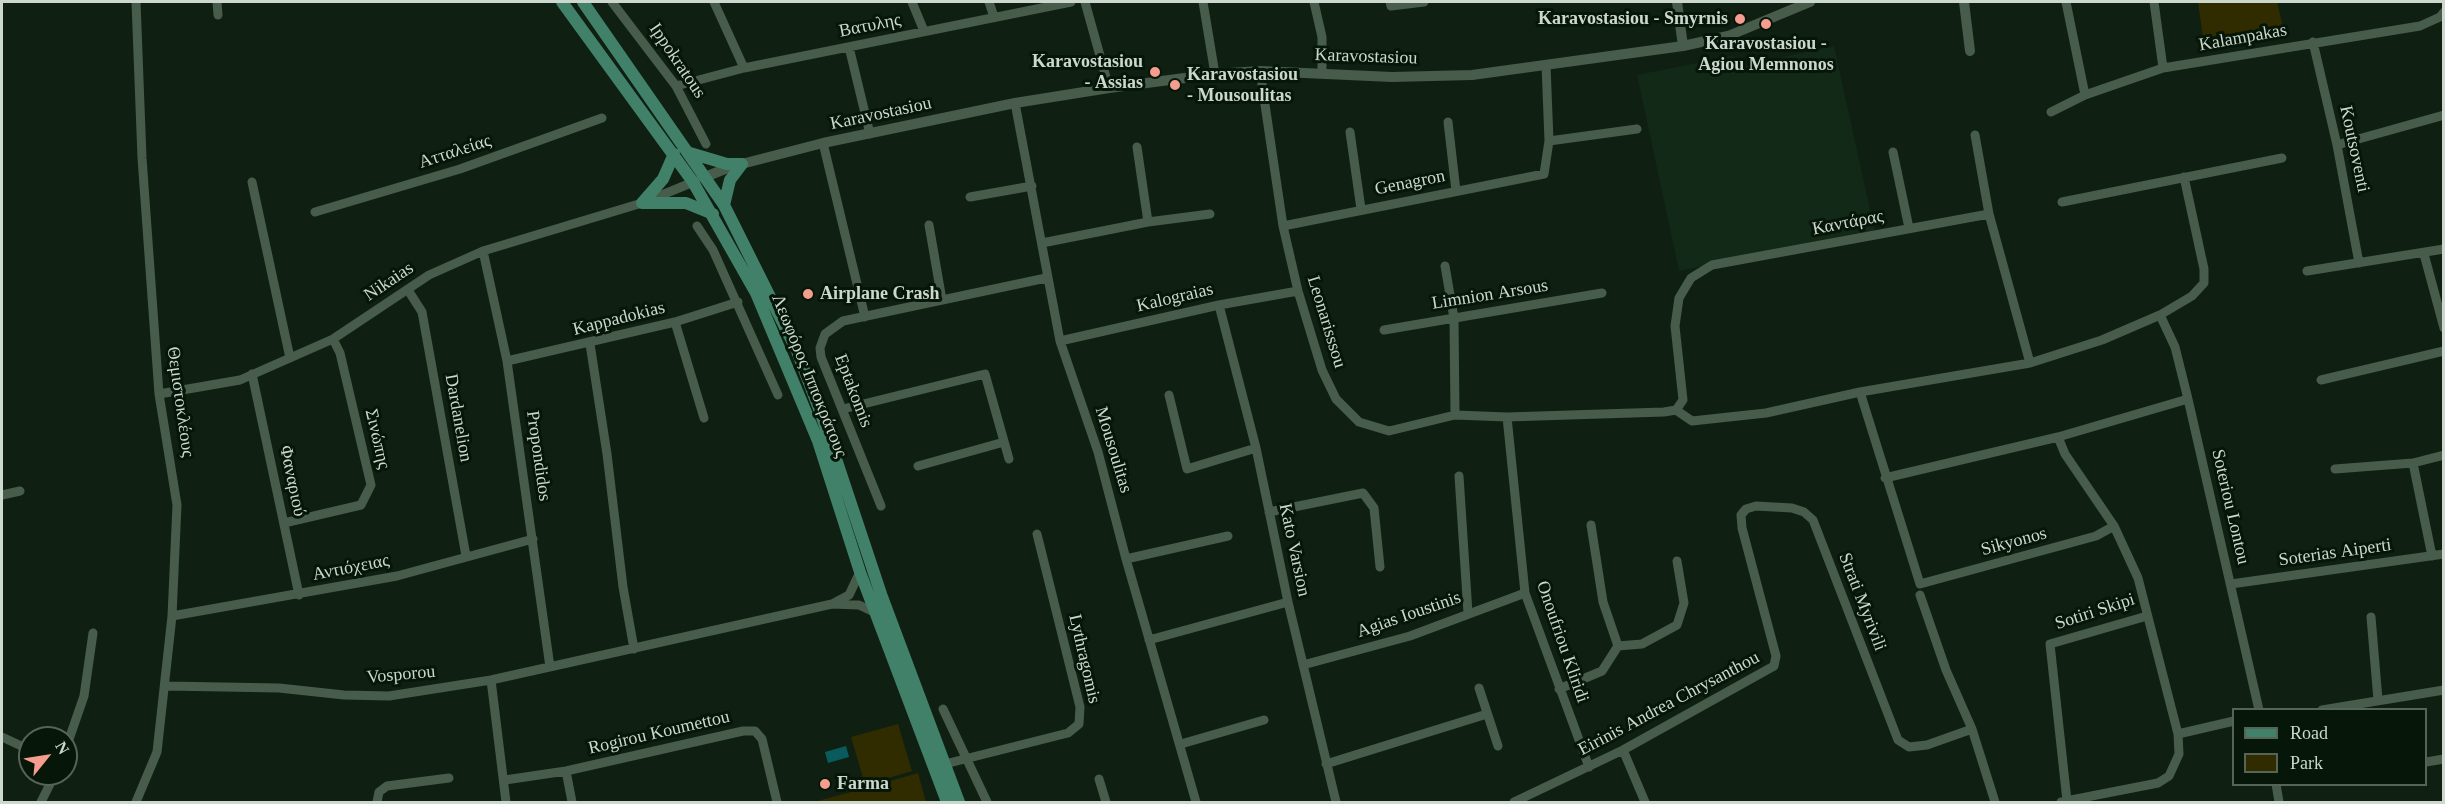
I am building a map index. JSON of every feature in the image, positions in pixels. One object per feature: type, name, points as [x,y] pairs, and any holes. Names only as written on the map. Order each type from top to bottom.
[{"type":"main road","name":"Λεωφόρος Ιπποκράτους","points":[[562,2],[674,154],[703,182]]},
{"type":"main road","name":"Λεωφόρος Ιπποκράτους","points":[[583,2],[690,153],[713,213],[756,293],[818,441],[860,572],[947,802]]},
{"type":"main road","points":[[690,153],[727,164],[742,164]]},
{"type":"main road","points":[[642,203],[663,179],[674,154]]},
{"type":"main road","points":[[724,205],[730,180],[742,164]]},
{"type":"main road","points":[[703,182],[724,205]]},
{"type":"main road","points":[[642,203],[686,203],[713,213]]},
{"type":"main road","name":"Λεωφόρος Ιπποκράτους","points":[[724,205],[797,351],[817,403],[881,594],[959,802]]},
{"type":"street","name":"Θεμιστοκλέους","points":[[136,2],[142,158],[159,394],[177,505],[172,616],[157,752],[136,802]]},
{"type":"street","points":[[217,2],[218,15]]},
{"type":"street","name":"Ippokratous","points":[[612,2],[676,86],[706,144]]},
{"type":"street","points":[[912,2],[924,31]]},
{"type":"street","points":[[989,2],[994,16]]},
{"type":"street","name":"Βατυλης","points":[[676,86],[744,68],[1071,2]]},
{"type":"street","points":[[1085,2],[1109,88]]},
{"type":"street","points":[[1203,2],[1215,74]]},
{"type":"street","points":[[1314,2],[1322,37],[1322,72]]},
{"type":"street","points":[[1390,2],[1391,6],[1424,2]]},
{"type":"street","points":[[1677,2],[1683,46]]},
{"type":"street","name":"Karavostasiou","points":[[703,182],[742,164],[823,143],[1015,103],[1215,74],[1260,71],[1322,72],[1392,77],[1472,75],[1683,46],[1728,36],[1810,2]]},
{"type":"street","points":[[1964,2],[1970,51]]},
{"type":"street","points":[[2066,2],[2085,95]]},
{"type":"street","points":[[2154,2],[2163,68]]},
{"type":"street","points":[[719,3],[744,68]]},
{"type":"street","name":"Kalampakas","points":[[2051,112],[2085,95],[2163,68],[2420,26],[2440,17],[2444,12]]},
{"type":"street","name":"Koutsoventi","points":[[2313,42],[2337,145],[2359,263]]},
{"type":"street","points":[[849,47],[870,134]]},
{"type":"street","points":[[1546,65],[1549,141],[1637,129]]},
{"type":"street","name":"Leonarisssou","points":[[1260,71],[1283,226],[1298,291],[1322,370],[1336,399],[1359,422],[1389,431],[1455,415],[1507,417],[1676,410]]},
{"type":"street","name":"Mousoulitas","points":[[1015,103],[1059,341],[1098,452],[1126,560],[1196,802]]},
{"type":"street","points":[[2337,145],[2444,115]]},
{"type":"street","name":"Ατταλείας","points":[[315,212],[460,169],[602,118]]},
{"type":"street","points":[[1448,122],[1456,191]]},
{"type":"street","points":[[1350,132],[1361,209]]},
{"type":"street","points":[[1975,135],[1989,214],[2030,363]]},
{"type":"street","name":"Genagron","points":[[1283,226],[1544,174],[1549,141]]},
{"type":"street","points":[[823,143],[865,317]]},
{"type":"street","points":[[1137,147],[1148,222]]},
{"type":"street","points":[[1893,152],[1909,228]]},
{"type":"street","points":[[2062,201],[2282,158]]},
{"type":"street","points":[[1676,410],[1692,421],[1766,413],[1860,392],[2030,363],[2102,340],[2160,315],[2192,296],[2205,283],[2184,177]]},
{"type":"street","points":[[252,182],[290,358]]},
{"type":"street","name":"Nikaias","points":[[159,394],[240,380],[333,339],[429,275],[483,251],[703,182]]},
{"type":"street","points":[[970,197],[1032,186]]},
{"type":"street","points":[[1042,243],[1148,222],[1210,214]]},
{"type":"street","name":"Καντάρας","points":[[1676,410],[1683,400],[1674,326],[1679,298],[1691,278],[1712,266],[1989,214]]},
{"type":"street","points":[[929,225],[942,300]]},
{"type":"street","points":[[697,226],[713,250],[738,302],[778,395]]},
{"type":"street","points":[[2307,271],[2444,249]]},
{"type":"street","name":"Propondidos","points":[[483,251],[507,361],[550,667]]},
{"type":"street","points":[[2424,254],[2444,328]]},
{"type":"street","points":[[1445,266],[1454,318],[1455,415]]},
{"type":"street","name":"Eptakomis","points":[[881,506],[821,357],[821,340],[835,324],[1046,278]]},
{"type":"street","name":"Dardanelion","points":[[408,290],[422,312],[466,556]]},
{"type":"street","name":"Kalograias","points":[[1059,341],[1219,305],[1298,291]]},
{"type":"street","name":"Limnion Arsous","points":[[1384,330],[1602,293]]},
{"type":"street","name":"Kappadokias","points":[[507,361],[590,344],[675,322],[738,302]]},
{"type":"street","name":"Kato Varsion","points":[[1219,305],[1256,448],[1287,602],[1336,802]]},
{"type":"street","name":"Soteriou Lontou","points":[[2160,315],[2175,348],[2188,399],[2259,708]]},
{"type":"street","points":[[675,322],[704,418]]},
{"type":"street","name":"Σινώπης","points":[[284,523],[361,505],[371,485],[340,353],[333,339]]},
{"type":"street","points":[[590,344],[608,454],[623,587],[634,649]]},
{"type":"street","points":[[2321,380],[2444,351]]},
{"type":"street","name":"Φαναριού","points":[[252,374],[299,595]]},
{"type":"street","points":[[843,409],[985,374],[1009,459]]},
{"type":"street","points":[[1860,392],[1885,478],[2058,437],[2188,399]]},
{"type":"street","points":[[1169,395],[1187,469],[1256,448]]},
{"type":"street","name":"Onoufriou Kliridi","points":[[1507,417],[1525,593],[1590,767]]},
{"type":"street","name":"Sotiri Skipi","points":[[2058,437],[2065,454],[2114,526],[2138,578],[2178,734],[2179,754],[2169,776],[2158,783],[2064,802],[2050,644],[2147,616]]},
{"type":"street","points":[[918,466],[1004,442]]},
{"type":"street","points":[[2335,468],[2413,463],[2444,455]]},
{"type":"street","points":[[2413,463],[2432,556]]},
{"type":"street","points":[[1459,476],[1468,613]]},
{"type":"street","name":"Sikyonos","points":[[1885,478],[1920,584],[2096,536],[2114,526]]},
{"type":"street","points":[[2,495],[20,491]]},
{"type":"street","points":[[1269,512],[1363,493],[1374,508],[1380,567]]},
{"type":"street","name":"Strati Myrivili","points":[[1753,561],[1742,528],[1741,515],[1746,509],[1779,506],[1804,512],[1813,520],[1898,740],[1909,747],[1927,745],[1972,729]]},
{"type":"street","points":[[1592,525],[1603,602],[1618,646]]},
{"type":"street","name":"Lythragomis","points":[[945,764],[1068,733],[1079,724],[1080,706],[1037,534]]},
{"type":"street","points":[[1126,560],[1228,536]]},
{"type":"street","name":"Αντιόχειας","points":[[172,616],[397,576],[533,539]]},
{"type":"street","name":"Soterias Aiperti","points":[[2231,584],[2444,554]]},
{"type":"street","points":[[1618,646],[1642,644],[1677,625],[1684,603],[1677,561]]},
{"type":"street","name":"Eirinis Andrea Chrysanthou","points":[[1514,802],[1623,750],[1774,666],[1776,656],[1753,561]]},
{"type":"street","points":[[832,604],[849,595],[860,572]]},
{"type":"street","name":"Agias Ioustinis","points":[[1303,665],[1410,636],[1525,593]]},
{"type":"street","points":[[1920,595],[1946,670],[1972,729],[1995,802]]},
{"type":"street","points":[[1149,640],[1287,602]]},
{"type":"street","points":[[832,604],[859,605],[876,613]]},
{"type":"street","name":"Vosporou","points":[[166,686],[279,688],[344,695],[389,696],[491,681],[832,604]]},
{"type":"street","points":[[2371,617],[2378,700]]},
{"type":"street","points":[[74,726],[84,696],[93,633]]},
{"type":"street","points":[[1560,689],[1602,671],[1618,646]]},
{"type":"street","points":[[491,681],[506,802]]},
{"type":"street","points":[[1479,688],[1498,746]]},
{"type":"street","points":[[2333,708],[2444,690]]},
{"type":"street","points":[[943,709],[965,760],[987,802]]},
{"type":"street","points":[[1326,764],[1487,714]]},
{"type":"street","points":[[1181,744],[1264,720]]},
{"type":"street","points":[[2178,734],[2232,721]]},
{"type":"street","name":"Rogirou Koumettou","points":[[505,780],[566,771],[743,730],[755,731],[762,739],[777,802]]},
{"type":"street","points":[[2,737],[18,744]]},
{"type":"street","points":[[1623,750],[1645,802]]},
{"type":"street","points":[[2427,762],[2444,759]]},
{"type":"street","points":[[566,771],[572,802]]},
{"type":"street","points":[[377,802],[379,792],[387,786],[449,778]]},
{"type":"street","points":[[1099,779],[1106,802]]},
{"type":"street","points":[[40,802],[49,786]]},
{"type":"street","points":[[2276,786],[2279,802]]},
{"type":"shaded area","points":[[1834,46],[1875,232],[1679,271],[1637,75],[1731,56],[1747,65]]},
{"type":"green space","points":[[2198,2],[2277,2],[2285,35],[2205,52]]},
{"type":"green space","points":[[898,724],[912,771],[865,785],[851,737]]},
{"type":"green space","points":[[918,773],[926,802],[814,802],[862,789]]},
{"type":"water","points":[[846,746],[849,757],[828,763],[825,752]]},
{"type":"place","name":"Karavostasiou - Smyrnis","points":[[1740,19]]},
{"type":"place","name":"Karavostasiou - Agiou Memnonos","points":[[1766,24]]},
{"type":"place","name":"Karavostasiou - Assias","points":[[1155,72]]},
{"type":"place","name":"Karavostasiou - Mousoulitas","points":[[1175,85]]},
{"type":"place","name":"Airplane Crash","points":[[808,294]]},
{"type":"place","name":"Farma","points":[[825,784]]}]
